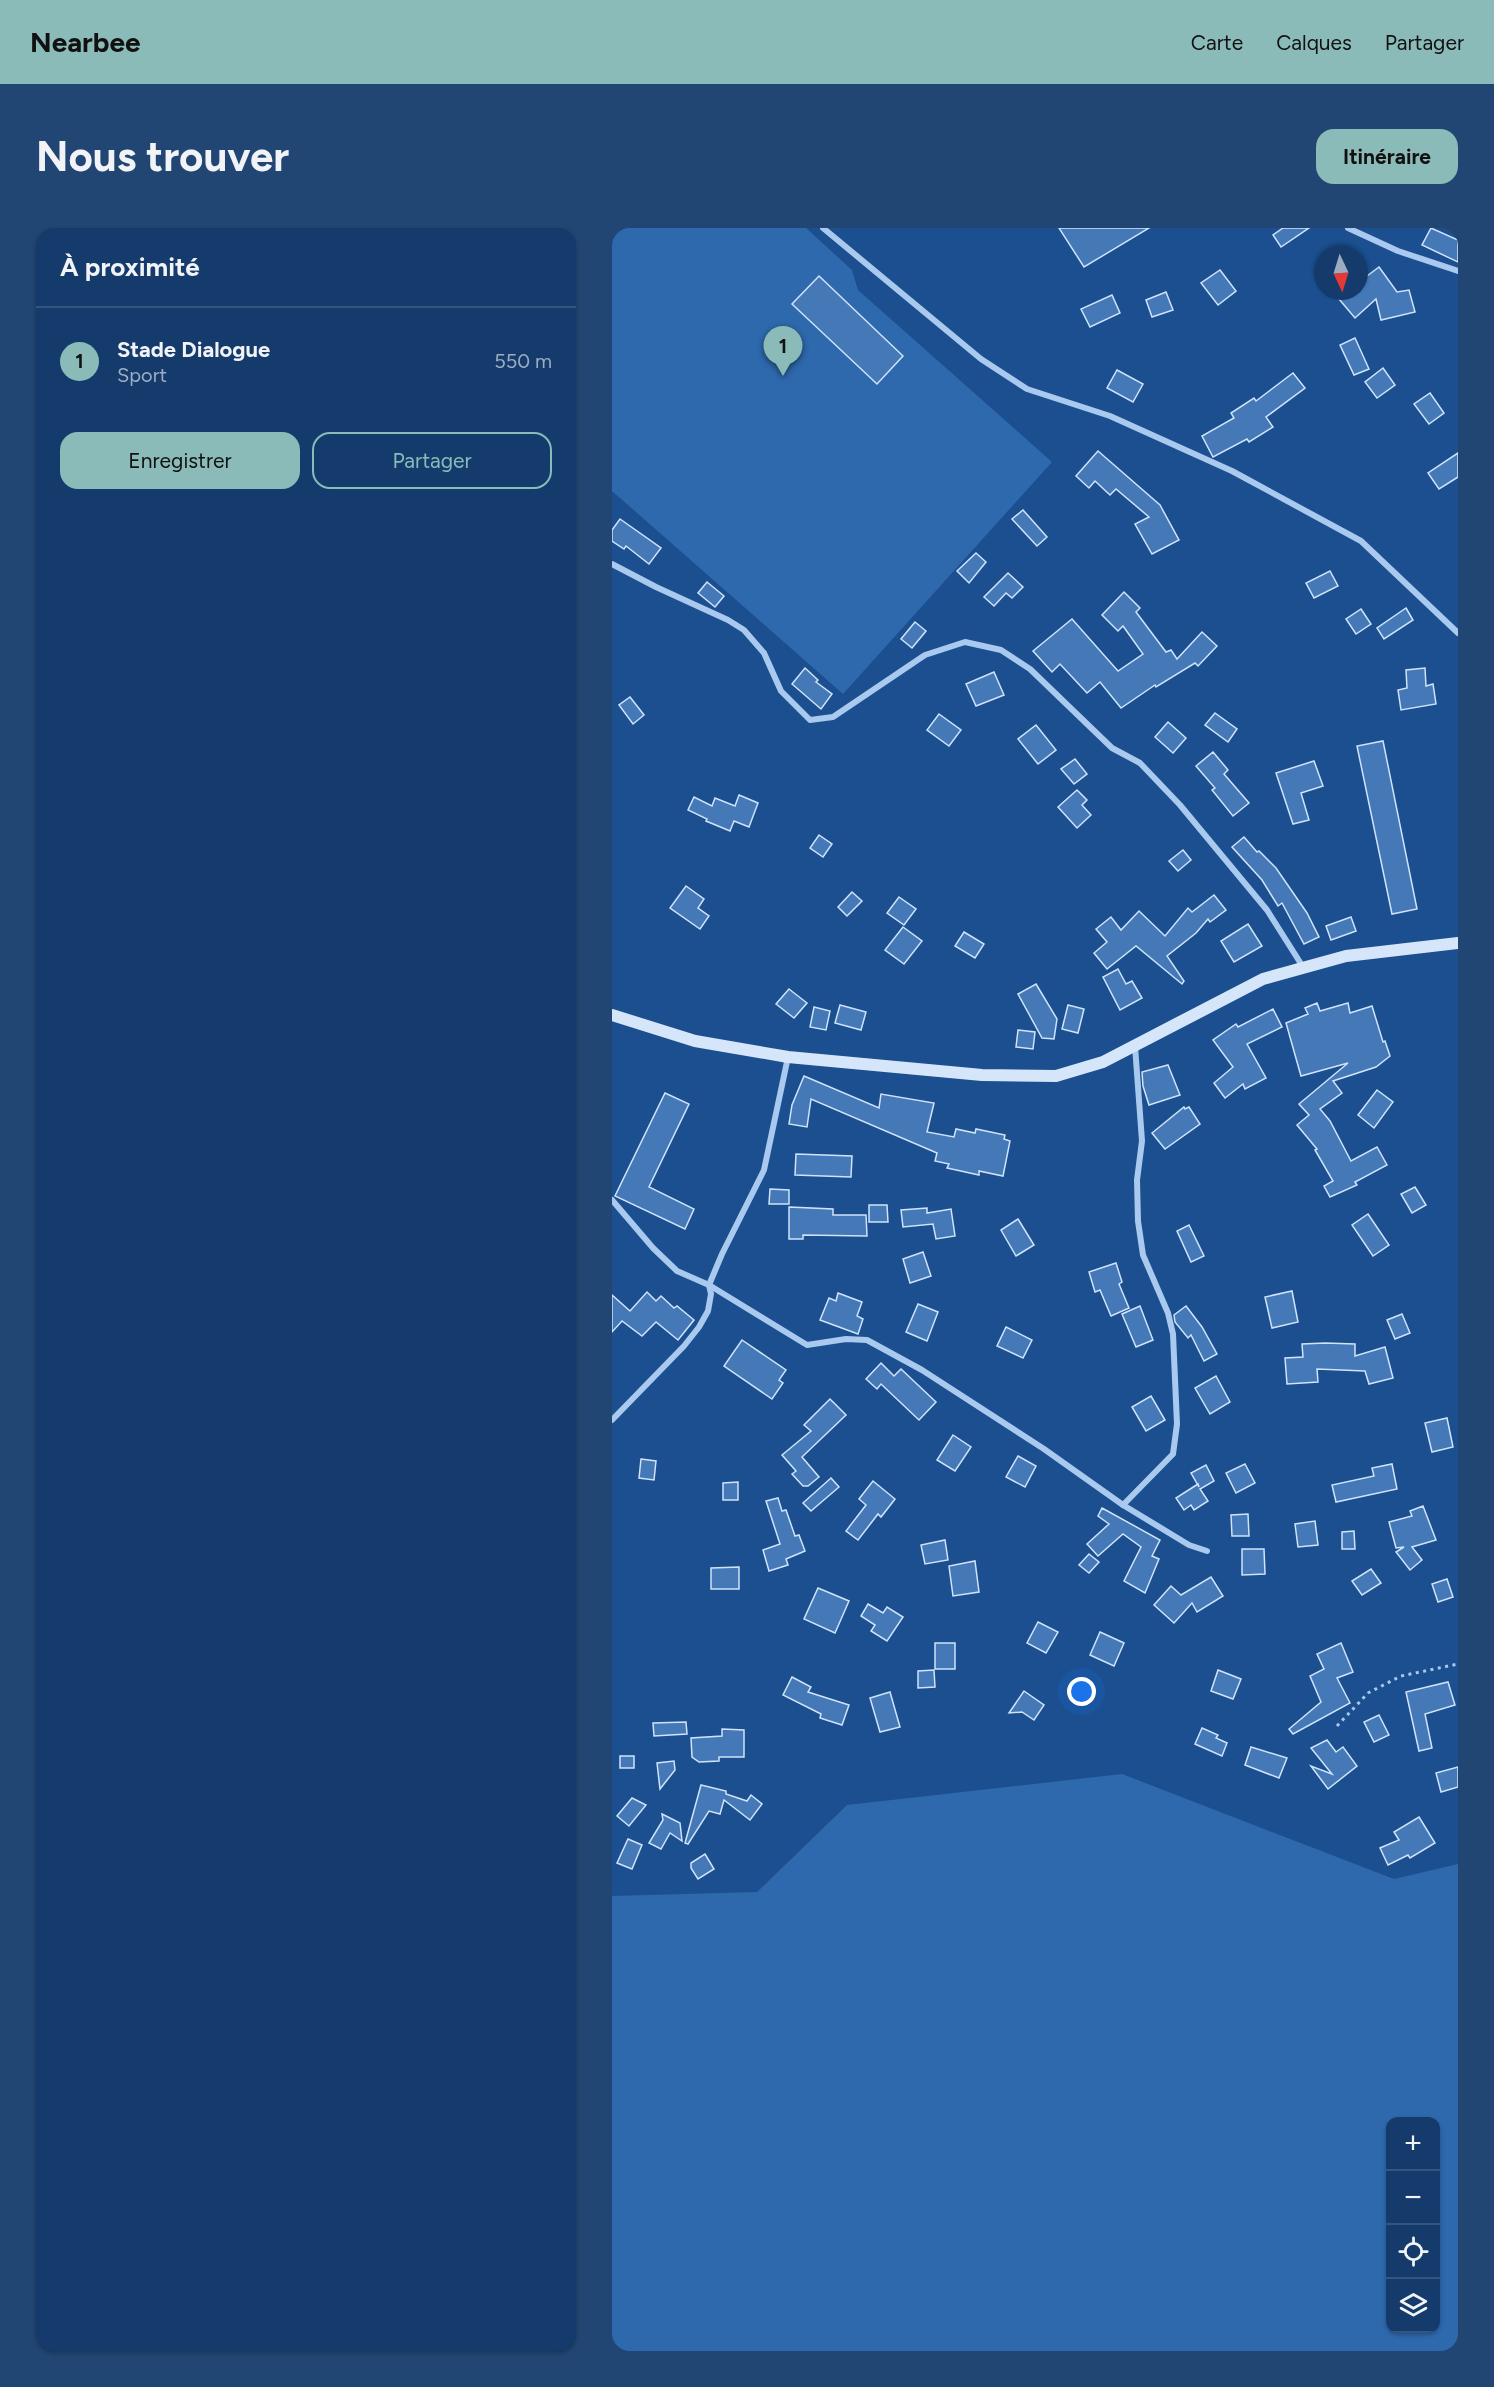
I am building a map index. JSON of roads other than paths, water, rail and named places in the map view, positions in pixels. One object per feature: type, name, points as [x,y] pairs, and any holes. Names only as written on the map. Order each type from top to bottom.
[{"type":"main road","points":[[612,1015],[695,1041],[788,1057],[982,1075],[1056,1076],[1103,1062],[1263,979],[1346,956],[1458,943]]},
{"type":"street","points":[[823,228],[990,365],[1028,389],[1110,416],[1232,471],[1330,523],[1361,541],[1458,633]]},
{"type":"street","points":[[1348,228],[1398,251],[1458,271]]},
{"type":"street","points":[[612,564],[744,630],[764,653],[781,691],[810,720],[833,717],[925,655],[965,642],[1001,650],[1030,669],[1112,748],[1140,763],[1180,805],[1267,910],[1303,967]]},
{"type":"street","points":[[1124,1505],[1173,1454],[1177,1424],[1173,1334],[1168,1313],[1143,1255],[1138,1221],[1137,1180],[1142,1141],[1135,1045]]},
{"type":"street","points":[[612,1420],[699,1328],[708,1311],[711,1294],[709,1285],[764,1170],[788,1057]]},
{"type":"street","points":[[612,1200],[653,1248],[677,1271],[709,1285],[807,1345],[846,1339],[867,1340],[922,1370],[1044,1449],[1124,1505],[1189,1545],[1207,1551]]},
{"type":"place","name":"Stade Dialogue","points":[[783,376]]}]
